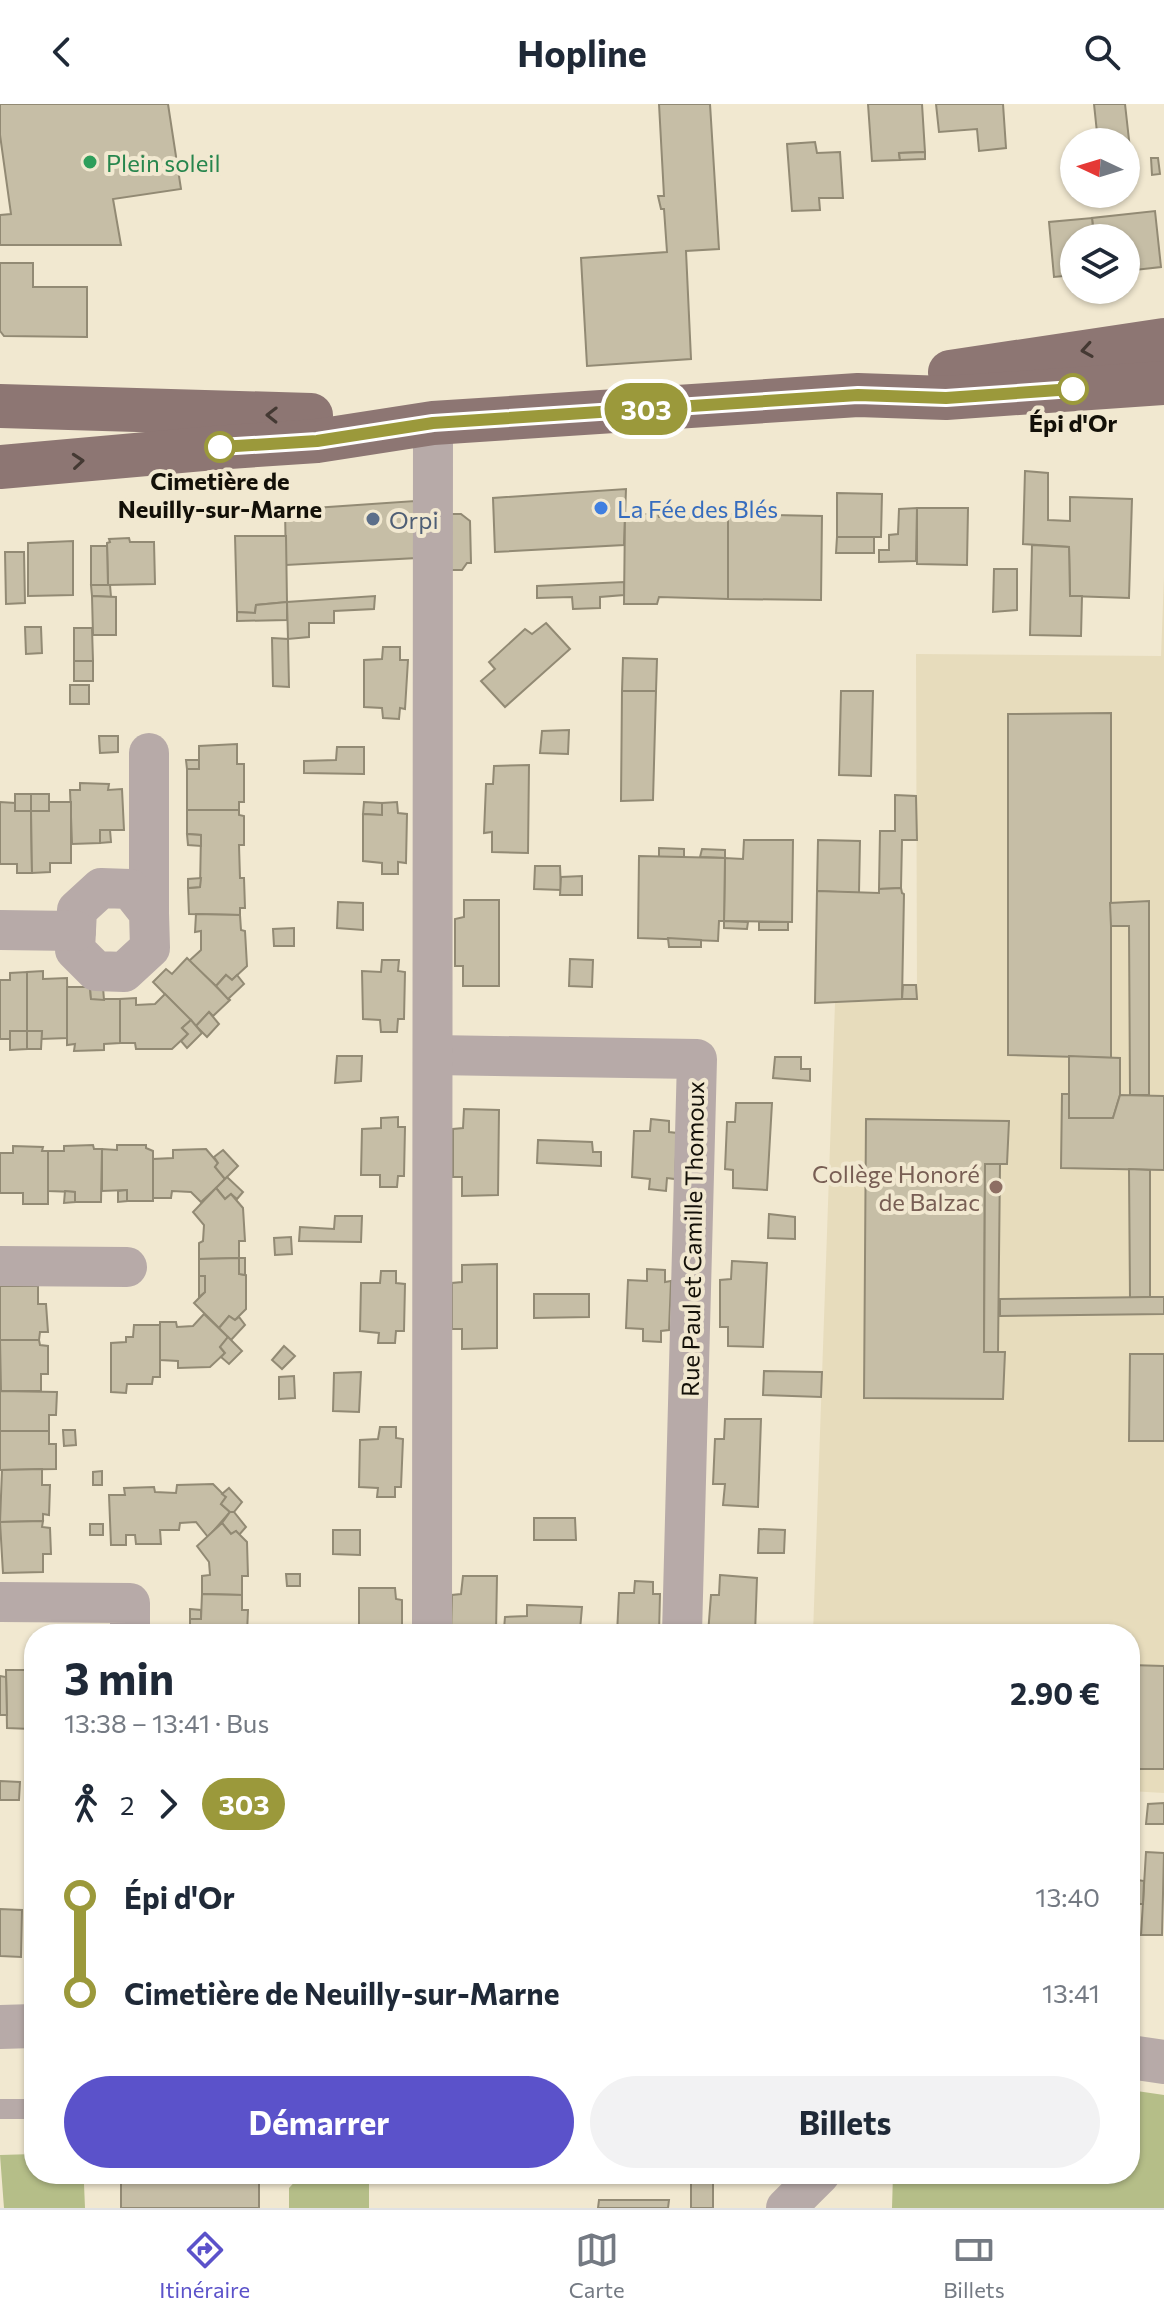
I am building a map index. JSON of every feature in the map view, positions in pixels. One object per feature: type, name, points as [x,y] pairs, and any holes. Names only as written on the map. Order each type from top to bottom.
[{"type":"main road","points":[[858,395],[922,377],[1164,340]]},
{"type":"main road","points":[[0,467],[317,441],[433,423],[858,395],[946,398],[1164,383]]},
{"type":"main road","points":[[0,406],[349,416],[433,423]]},
{"type":"street","points":[[432,1624],[433,423]]},
{"type":"street","points":[[149,753],[150,948],[124,972],[96,971],[75,950],[77,910],[101,888],[130,889],[149,913]]},
{"type":"street","points":[[0,930],[76,931]]},
{"type":"street","name":"Rue Paul et Camille Thomoux","points":[[434,1055],[697,1059],[682,1624]]},
{"type":"street","points":[[0,1266],[127,1267]]},
{"type":"street","points":[[0,1602],[130,1603],[130,1624]]},
{"type":"street","points":[[0,2027],[24,2026]]},
{"type":"street","points":[[1140,2058],[1164,2062]]},
{"type":"street","points":[[786,2208],[810,2184]]},
{"type":"lane","points":[[0,2109],[24,2109]]},
{"type":"shaded area","name":"Collège Honoré de Balzac","points":[[1164,577],[1164,1793],[1140,1792],[1140,1624],[813,1624],[835,1003],[917,999],[916,654],[1161,656]]},
{"type":"green space","points":[[1140,2091],[1164,2095],[1164,2208],[892,2208],[893,2184],[1140,2184]]},
{"type":"green space","points":[[24,2154],[24,2184],[84,2184],[85,2208],[4,2208],[0,2155]]},
{"type":"green space","points":[[293,2184],[369,2184],[369,2208],[289,2208],[289,2188]]},
{"type":"building","name":"Plein soleil","points":[[0,104],[168,104],[181,189],[113,199],[121,245],[0,245],[0,215],[11,214],[0,135]]},
{"type":"building","points":[[659,104],[710,104],[719,249],[686,251],[691,359],[587,366],[581,258],[667,252],[664,209],[661,209],[658,196],[664,196]]},
{"type":"building","points":[[868,104],[922,104],[925,152],[899,153],[900,160],[872,161]]},
{"type":"building","points":[[936,104],[1003,104],[1006,148],[979,151],[977,129],[939,132]]},
{"type":"building","points":[[1094,104],[1125,104],[1128,128],[1097,128]]},
{"type":"building","points":[[815,142],[817,153],[840,152],[843,198],[819,198],[820,210],[792,211],[787,144]]},
{"type":"building","points":[[925,152],[925,159],[900,160],[899,153]]},
{"type":"building","points":[[1151,158],[1158,158],[1160,174],[1152,175]]},
{"type":"building","points":[[1155,211],[1161,267],[1140,269],[1140,224],[1093,224],[1092,218]]},
{"type":"building","points":[[1092,218],[1093,224],[1060,224],[1060,276],[1054,277],[1049,222]]},
{"type":"building","points":[[0,263],[33,263],[33,287],[87,287],[87,337],[4,336],[0,331]]},
{"type":"building","points":[[1025,471],[1048,473],[1048,520],[1070,521],[1070,497],[1132,499],[1129,598],[1070,596],[1069,547],[1023,544]]},
{"type":"building","points":[[626,489],[624,545],[495,552],[493,498]]},
{"type":"building","points":[[837,493],[882,494],[881,537],[837,537]]},
{"type":"building","points":[[415,501],[417,558],[286,565],[285,510]]},
{"type":"building","points":[[917,508],[968,508],[967,565],[917,564]]},
{"type":"building","points":[[917,508],[916,561],[879,562],[879,550],[889,550],[889,535],[898,534],[899,509]]},
{"type":"building","points":[[448,514],[461,514],[470,521],[471,563],[467,563],[462,570],[451,570]]},
{"type":"building","points":[[625,514],[658,514],[659,517],[728,514],[728,599],[659,597],[657,604],[624,604]]},
{"type":"building","points":[[728,514],[822,516],[821,600],[728,599]]},
{"type":"building","points":[[235,536],[286,536],[287,602],[256,605],[255,613],[237,612]]},
{"type":"building","points":[[837,537],[874,537],[874,553],[836,553]]},
{"type":"building","points":[[129,538],[130,542],[154,542],[155,584],[108,585],[107,543],[109,539]]},
{"type":"building","points":[[73,541],[73,595],[28,596],[28,543]]},
{"type":"building","points":[[1032,545],[1069,547],[1070,596],[1082,596],[1081,636],[1030,635]]},
{"type":"building","points":[[91,546],[107,546],[108,585],[91,585]]},
{"type":"building","points":[[5,552],[24,552],[25,603],[6,604]]},
{"type":"building","points":[[994,569],[1017,569],[1017,610],[993,612]]},
{"type":"building","points":[[624,582],[624,595],[600,597],[600,608],[573,609],[572,597],[537,598],[537,586]]},
{"type":"building","points":[[91,585],[110,585],[111,597],[92,596]]},
{"type":"building","points":[[92,596],[116,597],[116,635],[93,635]]},
{"type":"building","points":[[375,596],[374,609],[334,611],[334,623],[309,623],[309,637],[288,639],[287,602]]},
{"type":"building","points":[[287,602],[287,620],[237,621],[237,612],[255,613],[256,605]]},
{"type":"building","points":[[546,623],[570,649],[505,707],[481,681],[495,669],[489,662],[525,629],[532,634]]},
{"type":"building","points":[[25,627],[41,627],[42,653],[26,654]]},
{"type":"building","points":[[74,628],[92,628],[93,661],[74,661]]},
{"type":"building","points":[[272,638],[288,639],[289,687],[273,686]]},
{"type":"building","points":[[383,647],[400,647],[400,660],[408,660],[405,709],[400,708],[399,719],[383,718],[382,708],[364,707],[364,660],[382,659]]},
{"type":"building","points":[[623,658],[657,659],[656,691],[622,691]]},
{"type":"building","points":[[74,661],[93,661],[93,681],[74,681]]},
{"type":"building","points":[[70,685],[89,685],[89,704],[70,704]]},
{"type":"building","points":[[622,691],[656,691],[653,800],[621,801]]},
{"type":"building","points":[[841,691],[873,691],[871,776],[839,775]]},
{"type":"building","points":[[1111,713],[1111,1058],[1008,1055],[1008,714]]},
{"type":"building","points":[[569,730],[568,754],[540,753],[542,731]]},
{"type":"building","points":[[99,736],[118,736],[118,752],[100,753]]},
{"type":"building","points":[[237,744],[237,764],[244,764],[244,802],[239,802],[239,810],[187,810],[187,769],[199,769],[199,746]]},
{"type":"building","points":[[337,747],[364,747],[364,774],[304,773],[304,761],[336,760]]},
{"type":"building","points":[[186,760],[199,760],[199,769],[187,769]]},
{"type":"building","points":[[529,765],[528,853],[492,852],[492,832],[484,833],[486,784],[493,784],[494,766]]},
{"type":"building","points":[[80,783],[109,784],[108,790],[122,789],[124,830],[100,830],[100,843],[72,844],[70,790],[80,790]]},
{"type":"building","points":[[15,794],[31,794],[31,811],[15,811]]},
{"type":"building","points":[[31,794],[49,794],[49,811],[31,811]]},
{"type":"building","points":[[895,795],[916,796],[917,840],[902,840],[901,888],[879,889],[880,831],[895,831]]},
{"type":"building","points":[[0,802],[15,803],[15,811],[31,811],[32,873],[17,873],[17,864],[0,864]]},
{"type":"building","points":[[49,802],[71,802],[71,863],[50,863],[50,872],[32,873],[31,811],[49,811]]},
{"type":"building","points":[[364,802],[382,803],[382,815],[363,814]]},
{"type":"building","points":[[397,802],[398,813],[407,814],[406,863],[398,862],[398,874],[382,874],[382,863],[363,861],[363,814],[382,815],[382,803]]},
{"type":"building","points":[[187,810],[239,810],[239,815],[244,816],[244,845],[239,845],[245,908],[240,908],[240,915],[189,914],[188,888],[200,887],[201,835],[187,834]]},
{"type":"building","points":[[100,830],[110,830],[111,842],[100,843]]},
{"type":"building","points":[[187,834],[201,835],[201,846],[188,845]]},
{"type":"building","points":[[744,840],[793,840],[792,922],[724,921],[725,858],[743,859]]},
{"type":"building","points":[[818,840],[860,841],[859,893],[817,891]]},
{"type":"building","points":[[659,848],[684,849],[684,858],[659,857]]},
{"type":"building","points":[[702,849],[725,850],[725,858],[700,857]]},
{"type":"building","points":[[639,856],[725,858],[724,921],[719,921],[718,941],[638,938]]},
{"type":"building","points":[[535,866],[560,866],[561,890],[534,889]]},
{"type":"building","points":[[582,876],[582,895],[560,895],[561,877]]},
{"type":"building","points":[[201,878],[200,887],[188,888],[188,879]]},
{"type":"building","points":[[901,888],[904,894],[902,999],[815,1003],[817,891],[879,893],[879,889]]},
{"type":"building","points":[[464,900],[499,900],[499,986],[463,986],[463,966],[455,966],[455,919],[464,917]]},
{"type":"building","points":[[1149,901],[1149,1095],[1130,1095],[1129,926],[1111,926],[1110,903]]},
{"type":"building","points":[[338,902],[363,903],[363,930],[337,928]]},
{"type":"building","points":[[196,914],[240,915],[241,930],[245,931],[247,966],[232,980],[226,975],[216,986],[189,961],[201,950],[201,931],[195,932]]},
{"type":"building","points":[[724,921],[748,922],[747,929],[724,928]]},
{"type":"building","points":[[759,922],[788,922],[788,930],[759,930]]},
{"type":"building","points":[[294,928],[294,946],[274,946],[273,929]]},
{"type":"building","points":[[668,938],[701,940],[701,947],[669,947]]},
{"type":"building","points":[[187,958],[230,1000],[213,1016],[209,1012],[196,1026],[153,982],[166,969],[172,974]]},
{"type":"building","points":[[570,959],[593,960],[592,987],[569,986]]},
{"type":"building","points":[[382,960],[399,960],[398,971],[405,972],[404,1019],[398,1019],[397,1032],[381,1032],[380,1020],[363,1019],[362,971],[381,972]]},
{"type":"building","points":[[43,971],[43,979],[67,978],[68,1038],[41,1039],[42,1031],[27,1031],[27,972]]},
{"type":"building","points":[[27,972],[27,1031],[10,1031],[10,1039],[0,1039],[0,980],[10,980],[10,973]]},
{"type":"building","points":[[226,975],[232,980],[237,975],[244,984],[228,999],[216,986]]},
{"type":"building","points":[[903,985],[916,985],[917,999],[902,999]]},
{"type":"building","points":[[67,987],[90,987],[91,999],[120,999],[120,1043],[104,1044],[104,1050],[74,1051],[75,1044],[67,1045]]},
{"type":"building","points":[[90,987],[103,987],[104,1000],[91,999]]},
{"type":"building","points":[[165,994],[191,1020],[182,1028],[188,1034],[172,1049],[136,1049],[135,1043],[120,1043],[120,999],[136,998],[136,1005],[155,1004]]},
{"type":"building","points":[[209,1012],[219,1024],[207,1037],[196,1026]]},
{"type":"building","points":[[191,1020],[202,1033],[187,1048],[181,1041],[188,1034],[182,1028]]},
{"type":"building","points":[[10,1031],[27,1031],[27,1049],[10,1050]]},
{"type":"building","points":[[27,1031],[42,1031],[41,1049],[27,1049]]},
{"type":"building","points":[[337,1056],[362,1056],[361,1081],[335,1083]]},
{"type":"building","points":[[1069,1056],[1120,1058],[1120,1095],[1113,1118],[1069,1118]]},
{"type":"building","points":[[775,1057],[801,1057],[801,1069],[810,1069],[810,1081],[773,1078]]},
{"type":"building","points":[[1062,1094],[1069,1094],[1069,1118],[1113,1118],[1120,1095],[1164,1096],[1164,1170],[1061,1168]]},
{"type":"building","points":[[736,1103],[772,1103],[767,1190],[733,1188],[733,1170],[725,1169],[727,1122],[735,1122]]},
{"type":"building","points":[[464,1109],[499,1110],[498,1195],[462,1196],[462,1177],[453,1177],[453,1129],[463,1128]]},
{"type":"building","points":[[398,1117],[398,1127],[405,1127],[404,1176],[398,1176],[397,1187],[380,1187],[380,1175],[361,1175],[362,1129],[381,1128],[381,1118]]},
{"type":"building","points":[[651,1119],[669,1121],[669,1132],[677,1133],[675,1179],[667,1178],[666,1191],[649,1189],[650,1179],[632,1177],[634,1131],[650,1131]]},
{"type":"building","points":[[866,1119],[1009,1121],[1007,1164],[985,1164],[984,1352],[1005,1352],[1003,1399],[864,1398]]},
{"type":"building","points":[[538,1140],[592,1142],[593,1152],[601,1152],[601,1166],[537,1163]]},
{"type":"building","points":[[93,1145],[94,1149],[102,1149],[101,1202],[75,1202],[75,1192],[48,1191],[48,1151],[64,1151],[64,1146]]},
{"type":"building","points":[[117,1145],[146,1145],[153,1151],[153,1201],[127,1201],[127,1190],[102,1191],[102,1149],[117,1150]]},
{"type":"building","points":[[13,1146],[43,1147],[42,1151],[48,1151],[48,1204],[23,1204],[23,1193],[0,1193],[0,1153],[13,1153]]},
{"type":"building","points":[[206,1149],[218,1163],[215,1167],[225,1179],[201,1202],[191,1192],[172,1191],[171,1198],[153,1198],[153,1159],[173,1158],[173,1150]]},
{"type":"building","points":[[223,1150],[238,1166],[225,1179],[215,1167],[218,1163],[214,1157]]},
{"type":"building","points":[[985,1164],[1000,1164],[998,1352],[984,1352]]},
{"type":"building","points":[[1129,1169],[1150,1170],[1150,1297],[1130,1298]]},
{"type":"building","points":[[227,1177],[243,1192],[237,1199],[231,1194],[225,1199],[216,1188]]},
{"type":"building","points":[[216,1188],[225,1199],[231,1194],[243,1208],[245,1241],[239,1241],[239,1258],[199,1259],[204,1225],[193,1212]]},
{"type":"building","points":[[127,1190],[127,1201],[118,1202],[118,1191]]},
{"type":"building","points":[[65,1191],[75,1192],[75,1202],[64,1203]]},
{"type":"building","points":[[769,1214],[795,1217],[795,1239],[768,1238]]},
{"type":"building","points":[[335,1216],[362,1216],[361,1242],[299,1241],[300,1227],[334,1229]]},
{"type":"building","points":[[291,1237],[292,1254],[275,1255],[274,1238]]},
{"type":"building","points":[[239,1258],[239,1274],[246,1275],[246,1309],[235,1320],[229,1316],[219,1328],[194,1303],[205,1292],[205,1276],[199,1276],[199,1259]]},
{"type":"building","points":[[239,1258],[245,1258],[245,1275],[239,1274]]},
{"type":"building","points":[[732,1261],[767,1263],[763,1347],[728,1346],[728,1327],[720,1327],[720,1280],[731,1279]]},
{"type":"building","points":[[497,1264],[497,1348],[462,1349],[462,1329],[452,1329],[452,1283],[462,1282],[462,1265]]},
{"type":"building","points":[[647,1269],[665,1270],[665,1282],[671,1281],[669,1330],[661,1331],[661,1342],[643,1341],[643,1329],[626,1328],[628,1280],[647,1281]]},
{"type":"building","points":[[381,1271],[396,1271],[396,1283],[405,1284],[404,1331],[396,1331],[395,1343],[378,1343],[379,1333],[360,1331],[361,1283],[380,1283]]},
{"type":"building","points":[[199,1276],[205,1276],[205,1292],[199,1297]]},
{"type":"building","points":[[0,1286],[38,1286],[38,1304],[46,1304],[48,1332],[40,1332],[39,1340],[0,1340]]},
{"type":"building","points":[[534,1294],[589,1294],[589,1317],[534,1318]]},
{"type":"building","points":[[1164,1297],[1164,1314],[1000,1316],[1000,1299]]},
{"type":"building","points":[[204,1314],[228,1337],[220,1347],[225,1353],[210,1367],[178,1368],[178,1361],[160,1360],[160,1322],[176,1322],[177,1327],[193,1326]]},
{"type":"building","points":[[229,1316],[235,1320],[239,1317],[245,1325],[231,1340],[219,1328]]},
{"type":"building","points":[[134,1325],[160,1325],[160,1377],[153,1377],[152,1384],[127,1384],[126,1393],[111,1392],[111,1343],[126,1342],[126,1337],[133,1337]]},
{"type":"building","points":[[228,1337],[242,1351],[229,1364],[221,1357],[225,1353],[220,1347]]},
{"type":"building","points":[[0,1340],[39,1340],[40,1345],[48,1346],[48,1374],[41,1374],[41,1391],[1,1391]]},
{"type":"building","points":[[284,1346],[295,1356],[282,1369],[272,1360]]},
{"type":"building","points":[[1130,1354],[1164,1354],[1164,1441],[1129,1441]]},
{"type":"building","points":[[764,1371],[822,1372],[821,1397],[763,1395]]},
{"type":"building","points":[[361,1372],[359,1412],[333,1411],[334,1373]]},
{"type":"building","points":[[294,1376],[295,1398],[279,1399],[279,1377]]},
{"type":"building","points":[[0,1391],[57,1392],[56,1415],[49,1415],[49,1431],[0,1431]]},
{"type":"building","points":[[725,1419],[761,1419],[758,1507],[723,1505],[725,1484],[713,1484],[715,1439],[724,1439]]},
{"type":"building","points":[[380,1427],[396,1427],[396,1438],[403,1439],[401,1487],[395,1487],[395,1497],[377,1497],[378,1488],[359,1487],[360,1440],[378,1439]]},
{"type":"building","points":[[63,1430],[75,1430],[76,1445],[64,1446]]},
{"type":"building","points":[[0,1431],[49,1431],[49,1444],[56,1444],[56,1469],[0,1470]]},
{"type":"building","points":[[42,1469],[42,1485],[50,1485],[49,1515],[43,1514],[43,1521],[0,1522],[2,1470]]},
{"type":"building","points":[[102,1471],[102,1485],[93,1485],[93,1472]]},
{"type":"building","points":[[213,1484],[226,1497],[221,1504],[230,1512],[208,1537],[196,1522],[180,1523],[179,1530],[160,1530],[161,1544],[136,1544],[135,1535],[126,1535],[126,1545],[111,1545],[109,1495],[125,1495],[124,1488],[154,1487],[155,1492],[176,1493],[177,1485]]},
{"type":"building","points":[[229,1488],[242,1502],[234,1512],[221,1504],[226,1497],[222,1494]]},
{"type":"building","points":[[230,1512],[234,1512],[246,1527],[239,1535],[236,1531],[231,1534],[222,1523]]},
{"type":"building","points":[[534,1518],[575,1518],[576,1540],[534,1540]]},
{"type":"building","points":[[43,1521],[42,1527],[50,1528],[51,1554],[43,1554],[43,1572],[3,1573],[0,1522]]},
{"type":"building","points":[[222,1523],[231,1534],[236,1531],[247,1542],[248,1576],[242,1576],[242,1595],[202,1594],[202,1576],[210,1575],[209,1562],[197,1546]]},
{"type":"building","points":[[90,1524],[103,1524],[103,1535],[90,1535]]},
{"type":"building","points":[[759,1529],[785,1530],[784,1553],[758,1553]]},
{"type":"building","points":[[333,1530],[360,1530],[360,1555],[333,1554]]},
{"type":"building","points":[[286,1574],[300,1574],[300,1586],[287,1586]]},
{"type":"building","points":[[720,1575],[757,1578],[755,1624],[709,1624],[711,1595],[719,1595]]},
{"type":"building","points":[[463,1576],[497,1576],[496,1624],[451,1624],[452,1595],[461,1594]]},
{"type":"building","points":[[635,1581],[653,1582],[653,1594],[660,1594],[659,1624],[617,1624],[619,1593],[634,1593]]},
{"type":"building","points":[[359,1588],[395,1588],[396,1599],[402,1600],[402,1624],[359,1624]]},
{"type":"building","points":[[202,1594],[242,1595],[242,1610],[248,1610],[247,1624],[190,1624],[190,1619],[201,1619]]},
{"type":"building","points":[[527,1605],[582,1607],[581,1624],[504,1624],[505,1617],[527,1616]]},
{"type":"building","points":[[190,1609],[201,1610],[201,1619],[190,1619]]},
{"type":"building","points":[[1140,1665],[1164,1666],[1164,1769],[1140,1769]]},
{"type":"building","points":[[6,1670],[24,1670],[24,1729],[7,1728]]},
{"type":"building","points":[[0,1676],[6,1677],[7,1715],[0,1715]]},
{"type":"building","points":[[0,1781],[20,1782],[19,1800],[0,1800]]},
{"type":"building","points":[[1164,1803],[1164,1824],[1146,1824],[1148,1804]]},
{"type":"building","points":[[1146,1852],[1164,1853],[1162,1935],[1141,1935]]},
{"type":"building","points":[[1140,1880],[1144,1881],[1143,1904],[1140,1904]]},
{"type":"building","points":[[0,1909],[22,1910],[21,1957],[0,1956]]},
{"type":"building","points":[[121,2184],[259,2184],[259,2208],[121,2208]]},
{"type":"building","points":[[691,2184],[713,2184],[713,2208],[691,2208]]},
{"type":"building","points":[[599,2200],[669,2200],[668,2208],[598,2208]]},
{"type":"bus line","name":"303","points":[[220,447],[317,441],[433,423],[858,395],[946,398],[1073,389]]},
{"type":"place","name":"Plein soleil","points":[[90,162]]},
{"type":"place","name":"Épi d'Or","points":[[1073,389]]},
{"type":"place","name":"Cimetière de Neuilly-sur-Marne","points":[[220,447]]},
{"type":"place","name":"La Fée des Blés","points":[[601,508]]},
{"type":"place","name":"Orpi","points":[[373,519]]},
{"type":"place","name":"Collège Honoré de Balzac","points":[[996,1187]]}]
